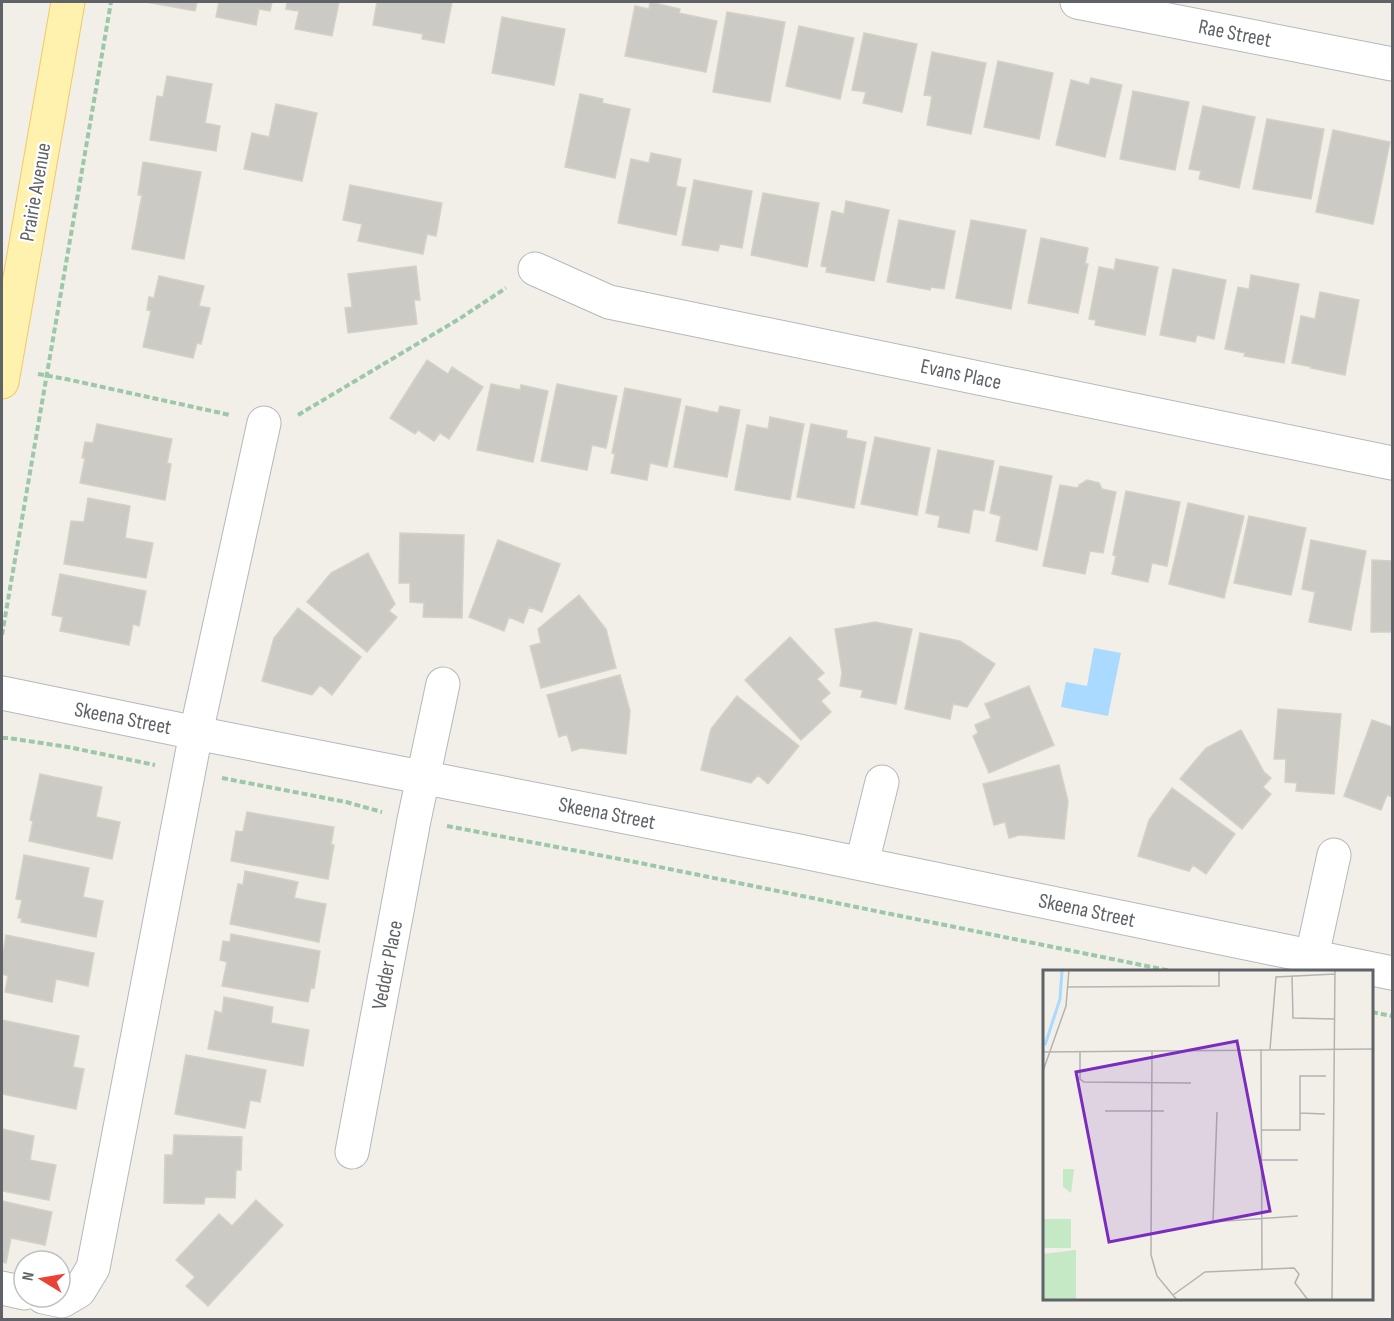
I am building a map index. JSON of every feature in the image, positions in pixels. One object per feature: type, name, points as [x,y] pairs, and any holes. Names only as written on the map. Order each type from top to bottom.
[{"type":"main road","name":"Prairie Avenue","points":[[3,375],[68,2]]},
{"type":"street","name":"Rae Street","points":[[1077,2],[1392,64]]},
{"type":"street","name":"Evans Place","points":[[535,269],[609,302],[1392,463]]},
{"type":"street","points":[[72,1295],[80,1291],[93,1268],[196,733],[264,423]]},
{"type":"street","points":[[422,777],[443,684]]},
{"type":"street","name":"Skeena Street","points":[[2,693],[862,863],[1392,973]]},
{"type":"street","name":"Vedder Place","points":[[352,1152],[422,777]]},
{"type":"street","points":[[862,863],[882,782]]},
{"type":"street","points":[[1312,956],[1334,855]]},
{"type":"path","points":[[2,635],[111,2]]},
{"type":"path","points":[[3,375],[66,379],[264,423],[287,422],[459,319],[535,269]]},
{"type":"path","points":[[2,738],[68,747],[346,802],[414,820],[635,862],[1166,970]]},
{"type":"path","points":[[1373,1012],[1392,1016]]},
{"type":"water","points":[[1094,648],[1121,653],[1108,716],[1061,707],[1066,682],[1087,686]]},
{"type":"building","points":[[146,2],[197,2],[195,11]]},
{"type":"building","points":[[219,2],[272,2],[270,11],[259,9],[256,25],[216,17]]},
{"type":"building","points":[[287,2],[339,2],[332,36],[295,29],[299,11],[286,9]]},
{"type":"building","points":[[377,2],[452,2],[444,43],[422,39],[423,34],[373,25]]},
{"type":"building","points":[[650,2],[680,9],[679,13],[717,21],[706,72],[625,56],[635,6],[649,9]]},
{"type":"building","points":[[727,12],[785,22],[770,102],[713,92]]},
{"type":"building","points":[[502,17],[565,29],[554,85],[492,73]]},
{"type":"building","points":[[799,26],[854,38],[840,99],[786,86]]},
{"type":"building","points":[[864,33],[917,44],[902,112],[863,103],[866,92],[852,90]]},
{"type":"building","points":[[932,52],[986,63],[971,134],[927,125],[932,96],[924,95]]},
{"type":"building","points":[[998,61],[1053,73],[1039,139],[984,127]]},
{"type":"building","points":[[167,76],[212,84],[205,123],[220,126],[216,151],[150,140],[157,96],[163,97]]},
{"type":"building","points":[[1091,78],[1122,85],[1105,157],[1056,145],[1071,80],[1089,85]]},
{"type":"building","points":[[1133,91],[1189,102],[1175,170],[1120,159]]},
{"type":"building","points":[[580,94],[603,99],[602,103],[630,109],[615,178],[565,167]]},
{"type":"building","points":[[276,104],[317,113],[302,181],[244,169],[252,133],[269,137]]},
{"type":"building","points":[[1203,106],[1255,117],[1239,188],[1199,179],[1201,171],[1189,169]]},
{"type":"building","points":[[1267,119],[1324,129],[1311,199],[1253,189]]},
{"type":"building","points":[[1333,130],[1390,142],[1373,224],[1316,212]]},
{"type":"building","points":[[651,153],[681,159],[676,186],[686,188],[676,235],[618,223],[631,159],[649,163]]},
{"type":"building","points":[[143,162],[201,172],[184,259],[132,249],[142,195],[138,195]]},
{"type":"building","points":[[694,180],[752,191],[742,248],[720,244],[718,251],[682,245]]},
{"type":"building","points":[[350,185],[442,203],[436,236],[427,234],[423,254],[358,241],[362,224],[343,220]]},
{"type":"building","points":[[763,193],[819,203],[807,267],[751,255]]},
{"type":"building","points":[[846,201],[889,210],[874,281],[826,272],[827,267],[821,266],[832,211],[844,214]]},
{"type":"building","points":[[899,220],[955,231],[944,289],[931,287],[930,290],[887,282]]},
{"type":"building","points":[[971,220],[1026,230],[1011,309],[956,298]]},
{"type":"building","points":[[1041,238],[1088,248],[1085,264],[1088,264],[1078,313],[1028,303]]},
{"type":"building","points":[[1116,259],[1158,267],[1145,335],[1095,325],[1096,320],[1089,319],[1099,267],[1114,270]]},
{"type":"building","points":[[416,266],[420,300],[414,300],[417,324],[348,333],[345,308],[352,307],[348,274]]},
{"type":"building","points":[[1173,269],[1226,280],[1214,339],[1197,335],[1195,342],[1160,335]]},
{"type":"building","points":[[1251,275],[1299,284],[1284,363],[1244,356],[1245,353],[1225,349],[1238,287],[1249,289]]},
{"type":"building","points":[[159,276],[204,286],[199,306],[210,308],[201,344],[197,343],[193,358],[143,347],[151,311],[147,310],[149,297],[154,298]]},
{"type":"building","points":[[1320,292],[1359,300],[1345,375],[1292,363],[1301,316],[1315,319]]},
{"type":"building","points":[[427,360],[448,374],[452,367],[483,387],[449,439],[440,433],[434,441],[418,430],[415,434],[390,418]]},
{"type":"building","points":[[491,384],[520,390],[521,385],[548,391],[533,462],[477,450]]},
{"type":"building","points":[[557,384],[617,396],[606,448],[592,445],[587,470],[541,461]]},
{"type":"building","points":[[625,388],[681,399],[667,467],[650,463],[647,480],[611,473],[615,454],[612,453]]},
{"type":"building","points":[[686,406],[718,413],[720,406],[740,410],[727,477],[674,467]]},
{"type":"building","points":[[770,417],[804,424],[790,500],[735,490],[747,425],[768,429]]},
{"type":"building","points":[[97,424],[172,439],[167,463],[171,464],[165,500],[80,483],[85,458],[82,458],[85,442],[93,443]]},
{"type":"building","points":[[811,424],[847,431],[846,438],[866,442],[854,508],[797,497]]},
{"type":"building","points":[[875,437],[930,448],[917,515],[861,504]]},
{"type":"building","points":[[938,450],[994,461],[984,511],[973,509],[969,533],[938,527],[940,516],[926,513]]},
{"type":"building","points":[[1000,466],[1052,476],[1037,550],[996,541],[1001,516],[990,513]]},
{"type":"building","points":[[1087,480],[1099,483],[1102,489],[1116,492],[1103,553],[1090,551],[1085,574],[1043,566],[1060,485],[1078,488]]},
{"type":"building","points":[[1126,491],[1180,502],[1167,566],[1152,563],[1148,582],[1112,574],[1116,556],[1113,555]]},
{"type":"building","points":[[88,498],[130,506],[125,538],[153,543],[146,578],[64,564],[71,521],[84,522]]},
{"type":"building","points":[[1188,503],[1244,516],[1224,598],[1169,584]]},
{"type":"building","points":[[1249,516],[1306,528],[1291,595],[1234,583]]},
{"type":"building","points":[[400,533],[464,535],[462,618],[423,617],[424,603],[410,602],[410,583],[399,583]]},
{"type":"building","points":[[498,540],[560,564],[542,612],[529,607],[523,623],[509,617],[504,631],[469,617]]},
{"type":"building","points":[[1311,540],[1366,551],[1351,630],[1309,622],[1315,592],[1302,589]]},
{"type":"building","points":[[368,553],[395,604],[389,611],[397,617],[367,652],[307,602],[331,573]]},
{"type":"building","points":[[1372,560],[1392,561],[1392,632],[1371,632]]},
{"type":"building","points":[[60,574],[146,591],[139,626],[133,624],[129,645],[60,631],[63,617],[52,615]]},
{"type":"building","points":[[579,595],[606,629],[616,668],[541,688],[530,646],[541,643],[538,629]]},
{"type":"building","points":[[298,608],[361,657],[332,695],[320,685],[312,695],[262,681],[274,638]]},
{"type":"building","points":[[875,622],[912,629],[896,704],[861,697],[863,690],[840,686],[842,673],[835,629]]},
{"type":"building","points":[[920,633],[960,641],[995,664],[967,707],[953,704],[950,719],[905,709]]},
{"type":"building","points":[[790,637],[824,673],[817,679],[830,693],[821,701],[831,712],[801,740],[745,680]]},
{"type":"building","points":[[620,675],[630,711],[626,754],[581,748],[572,751],[567,734],[559,737],[547,695]]},
{"type":"building","points":[[1029,686],[1054,745],[989,773],[973,736],[978,733],[975,725],[991,718],[985,704]]},
{"type":"building","points":[[737,696],[799,746],[768,784],[758,775],[751,783],[701,770],[711,729]]},
{"type":"building","points":[[1278,709],[1341,714],[1334,794],[1296,791],[1297,783],[1285,782],[1286,759],[1274,759]]},
{"type":"building","points":[[1372,720],[1392,727],[1392,797],[1387,795],[1381,810],[1344,796]]},
{"type":"building","points":[[1241,730],[1264,772],[1271,778],[1263,787],[1271,794],[1242,829],[1180,779],[1206,748]]},
{"type":"building","points":[[1059,765],[1068,801],[1064,839],[1020,835],[1009,838],[1005,822],[994,825],[983,784]]},
{"type":"building","points":[[40,774],[102,787],[96,817],[120,822],[112,859],[29,841],[33,821],[30,820]]},
{"type":"building","points":[[1172,788],[1235,834],[1206,874],[1193,865],[1189,871],[1138,856],[1149,820]]},
{"type":"building","points":[[247,812],[334,827],[331,845],[334,845],[328,879],[231,861],[236,831],[243,832]]},
{"type":"building","points":[[24,855],[89,868],[83,897],[103,901],[96,937],[21,922],[22,918],[18,918],[22,900],[16,899]]},
{"type":"building","points":[[245,871],[298,882],[294,898],[326,904],[319,942],[230,924],[238,884],[243,885]]},
{"type":"building","points":[[231,934],[320,951],[314,988],[311,987],[308,1002],[222,986],[227,962],[220,960],[223,941],[230,942]]},
{"type":"building","points":[[6,935],[94,953],[88,986],[56,979],[52,1002],[5,992],[8,976],[2,974],[2,960]]},
{"type":"building","points":[[224,997],[273,1007],[271,1023],[309,1030],[303,1066],[208,1049],[215,1011],[222,1013]]},
{"type":"building","points":[[2,1020],[79,1036],[73,1067],[84,1069],[76,1109],[2,1094]]},
{"type":"building","points":[[186,1055],[266,1070],[260,1102],[250,1100],[245,1128],[175,1114]]},
{"type":"building","points":[[2,1129],[34,1136],[30,1160],[56,1165],[49,1200],[2,1191]]},
{"type":"building","points":[[174,1135],[242,1137],[241,1170],[236,1170],[235,1198],[205,1197],[204,1204],[164,1203],[165,1155],[173,1155]]},
{"type":"building","points":[[256,1200],[283,1225],[208,1306],[186,1286],[195,1277],[176,1260],[219,1214],[232,1226]]},
{"type":"building","points":[[2,1201],[52,1212],[45,1245],[11,1238],[6,1263],[2,1262]]}]
